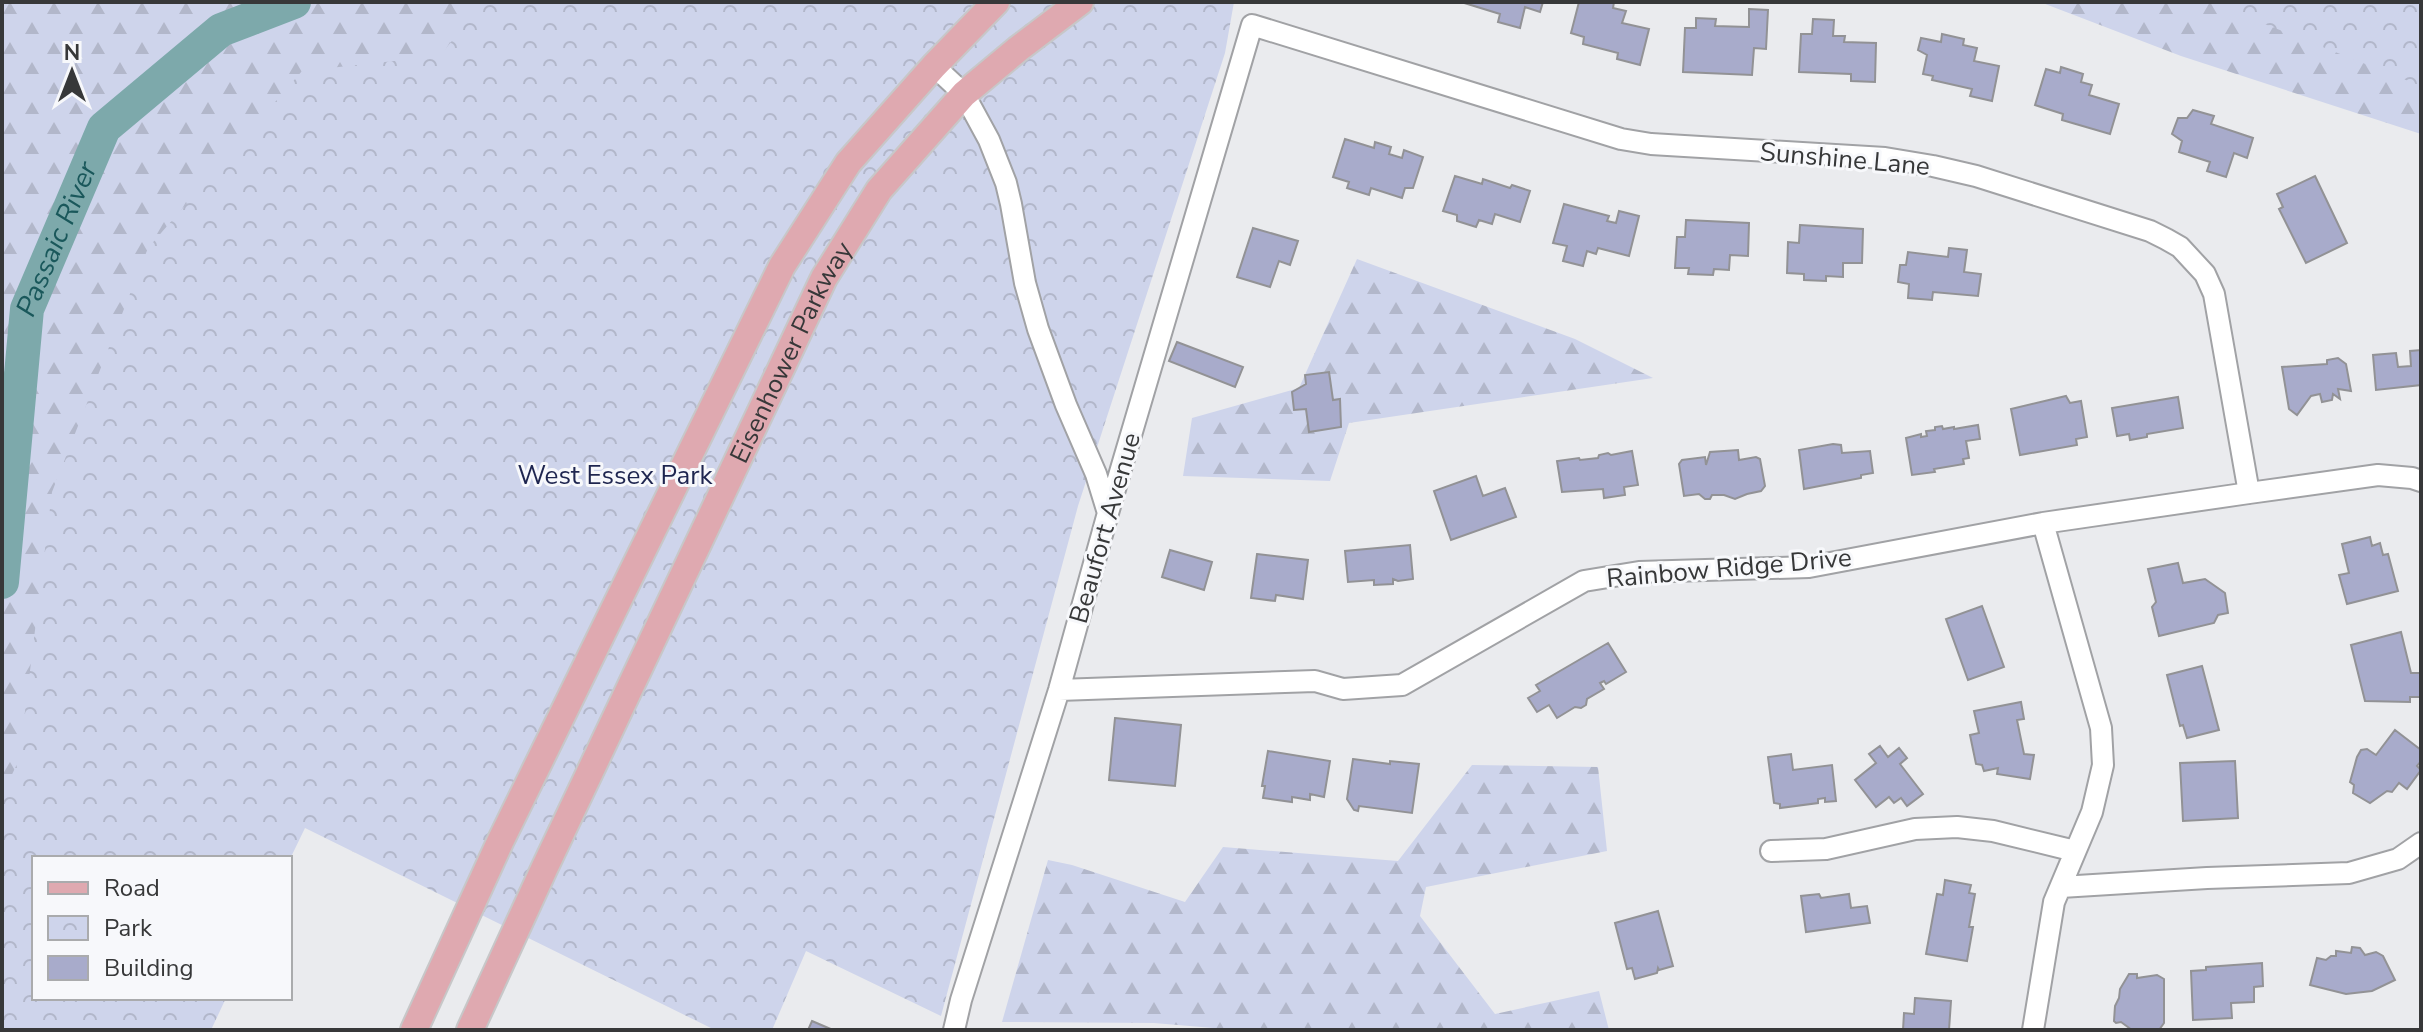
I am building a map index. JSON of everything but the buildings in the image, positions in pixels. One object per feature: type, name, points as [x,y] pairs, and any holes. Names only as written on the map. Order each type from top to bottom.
[{"type":"main road","name":"Eisenhower Parkway","points":[[414,1030],[500,842],[782,266],[848,163],[996,2]]},
{"type":"main road","name":"Eisenhower Parkway","points":[[470,1030],[824,278],[879,190],[964,94],[1080,2]]},
{"type":"street","name":"Sunshine Lane","points":[[1252,25],[1621,139],[1651,144],[1885,158],[1933,166],[1976,176],[2150,231],[2180,247],[2205,274],[2214,294],[2249,493]]},
{"type":"street","name":"Beaufort Avenue","points":[[954,1030],[1059,690],[1252,25]]},
{"type":"street","points":[[934,66],[964,94],[989,140],[1006,183],[1025,283],[1038,329],[1096,474],[1108,513]]},
{"type":"street","name":"Rainbow Ridge Drive","points":[[1059,690],[1315,681],[1343,689],[1402,685],[1584,581],[1639,572],[1809,567],[2043,523],[2249,493],[2378,475],[2421,481]]},
{"type":"street","points":[[2033,1030],[2054,902],[2092,812],[2103,765],[2101,728],[2043,523]]},
{"type":"street","points":[[1771,851],[1826,849],[1915,829],[1957,827],[1993,831],[2075,851]]},
{"type":"street","points":[[2061,887],[2349,873],[2398,859],[2421,843]]},
{"type":"green space","points":[[2,2],[675,2],[35,856],[32,856],[32,1000],[2,1030]]},
{"type":"green space","name":"West Essex Park","points":[[482,2],[1234,2],[1225,53],[1078,506],[941,1016],[806,951],[772,1030],[715,1030],[305,828],[291,856],[32,856],[32,1000],[225,1000],[211,1030],[2,1030],[2,795],[19,760],[52,492],[148,248],[302,71],[440,56]]},
{"type":"green space","points":[[2040,2],[2339,2],[2421,34],[2421,134],[2181,56]]},
{"type":"green space","points":[[2209,2],[2421,2],[2421,86]]},
{"type":"green space","points":[[1357,259],[1575,339],[1653,378],[1349,423],[1330,481],[1183,476],[1192,418],[1299,388]]},
{"type":"green space","points":[[1472,765],[1598,767],[1607,851],[1426,887],[1420,916],[1495,1014],[1599,991],[1609,1030],[1237,1030],[1154,1023],[1002,1022],[1048,860],[1185,902],[1223,847],[1398,861]]},
{"type":"waterway","name":"Passaic River","points":[[2,582],[27,309],[104,128],[221,30],[294,2]]}]
